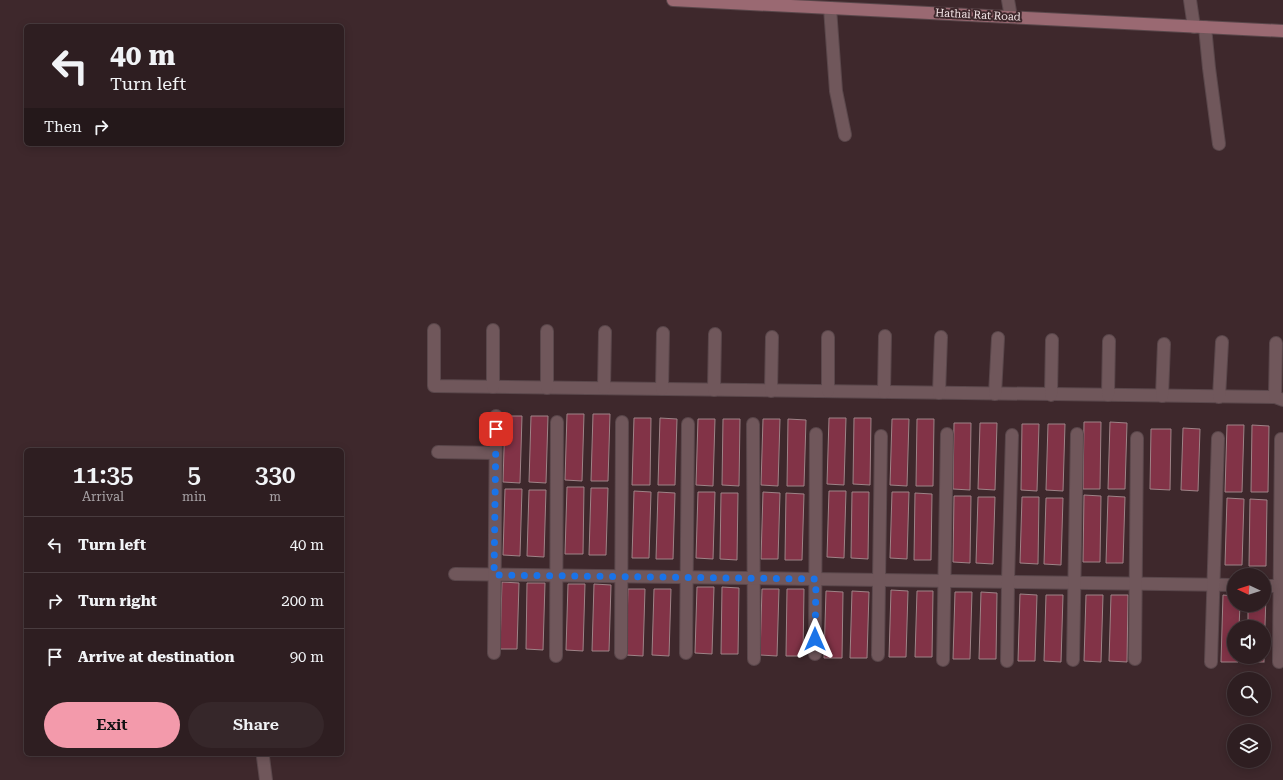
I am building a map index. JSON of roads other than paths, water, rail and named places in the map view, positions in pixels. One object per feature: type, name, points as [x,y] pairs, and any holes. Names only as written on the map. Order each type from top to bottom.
[{"type":"main road","name":"Hathai Rat Road","points":[[672,0],[763,2],[830,8],[1283,31]]},
{"type":"street","points":[[1008,0],[1011,17]]},
{"type":"street","points":[[1190,0],[1199,27],[1209,68],[1219,144]]},
{"type":"street","points":[[830,8],[836,91],[845,135]]},
{"type":"street","points":[[434,330],[434,386],[547,388],[1108,395],[1279,399],[1276,343]]},
{"type":"street","points":[[493,330],[493,387]]},
{"type":"street","points":[[547,331],[547,388]]},
{"type":"street","points":[[604,388],[605,332]]},
{"type":"street","points":[[662,389],[663,333]]},
{"type":"street","points":[[714,390],[716,334]]},
{"type":"street","points":[[884,392],[885,336]]},
{"type":"street","points":[[771,391],[772,337]]},
{"type":"street","points":[[828,337],[828,392]]},
{"type":"street","points":[[939,393],[941,337]]},
{"type":"street","points":[[995,394],[998,338]]},
{"type":"street","points":[[1051,395],[1052,340]]},
{"type":"street","points":[[1108,395],[1109,341]]},
{"type":"street","points":[[1219,397],[1222,342]]},
{"type":"street","points":[[1162,396],[1164,344]]},
{"type":"street","points":[[494,653],[496,416]]},
{"type":"street","points":[[556,656],[557,422]]},
{"type":"street","points":[[621,653],[622,422]]},
{"type":"street","points":[[686,653],[688,424]]},
{"type":"street","points":[[753,424],[754,659]]},
{"type":"street","points":[[815,654],[816,434]]},
{"type":"street","points":[[943,660],[947,434]]},
{"type":"street","points":[[1074,660],[1077,434]]},
{"type":"street","points":[[1008,662],[1008,582],[1012,435]]},
{"type":"street","points":[[878,655],[881,436]]},
{"type":"street","points":[[1135,659],[1137,438]]},
{"type":"street","points":[[1211,662],[1218,438]]},
{"type":"street","points":[[1279,662],[1281,586],[1281,439]]},
{"type":"street","points":[[438,452],[495,453]]},
{"type":"street","points":[[455,574],[1227,585]]},
{"type":"street","points":[[263,757],[266,780]]}]
